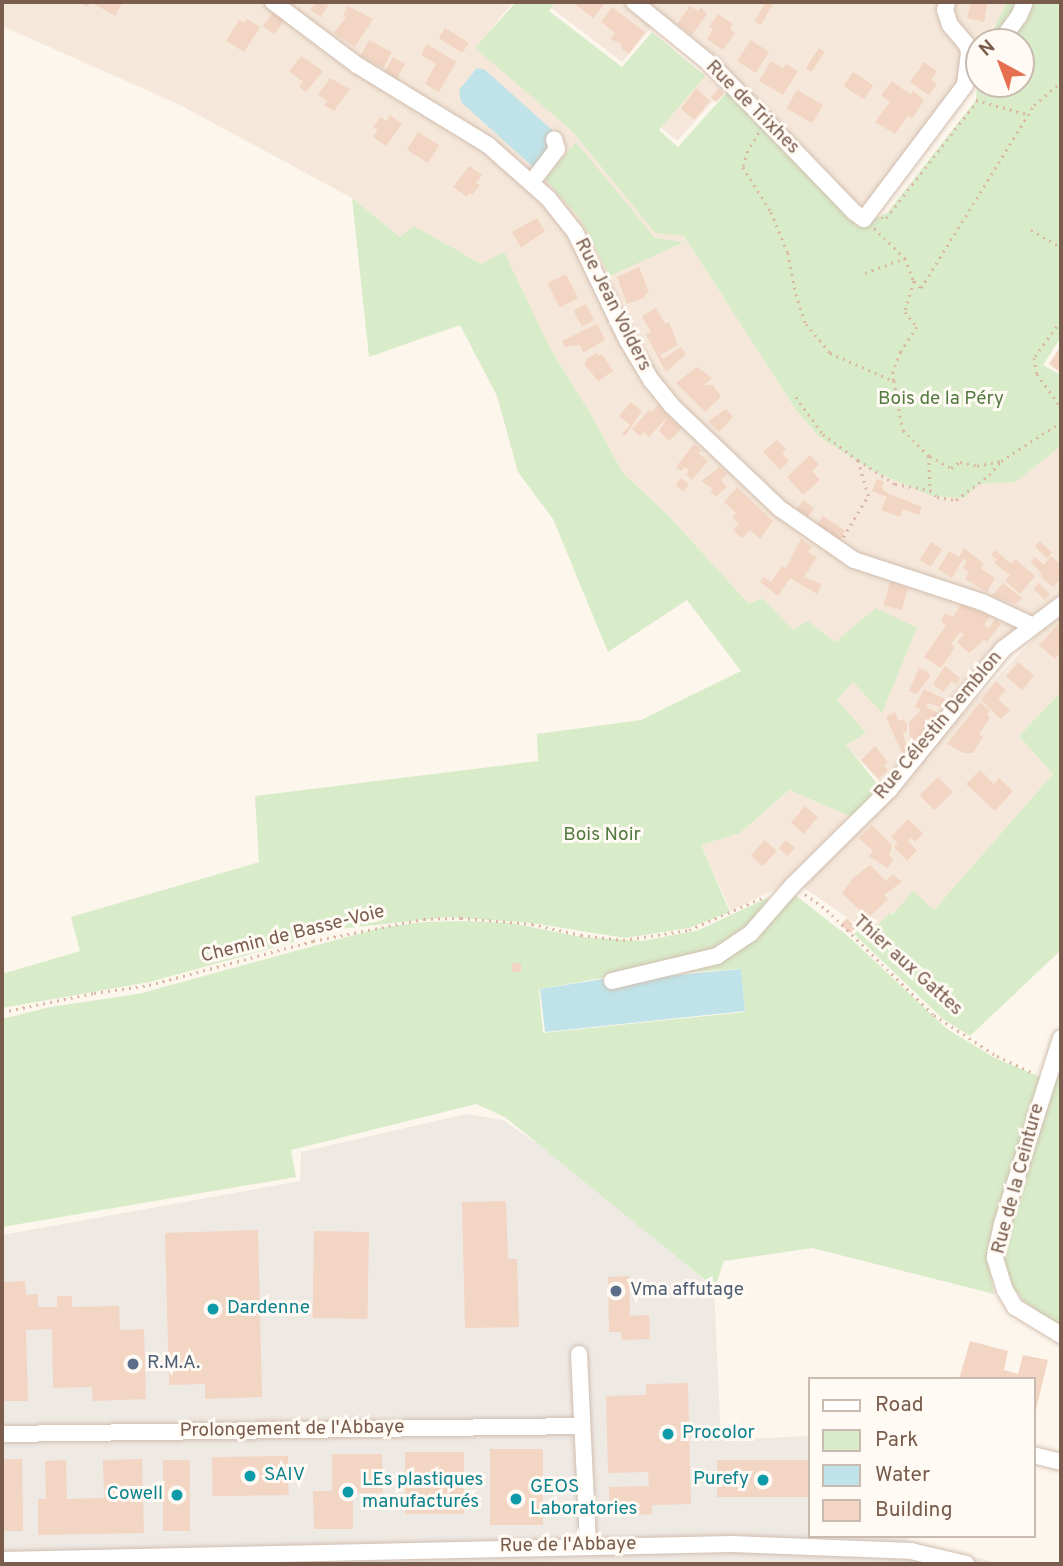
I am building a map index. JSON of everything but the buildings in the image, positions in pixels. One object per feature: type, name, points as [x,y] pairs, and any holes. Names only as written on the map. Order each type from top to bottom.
[{"type":"street","name":"Rue Jean Volders","points":[[273,2],[358,65],[488,145],[559,209],[575,232],[627,340],[672,407],[779,508],[835,549],[862,563],[982,602],[1033,626]]},
{"type":"street","name":"Rue de Trixhes","points":[[634,2],[713,66],[864,219]]},
{"type":"street","points":[[947,2],[947,19],[965,42]]},
{"type":"street","points":[[1009,28],[1025,2]]},
{"type":"street","points":[[864,219],[961,94],[965,84]]},
{"type":"street","points":[[531,183],[557,149],[554,139]]},
{"type":"street","name":"Rue Célestin Demblon","points":[[612,981],[717,956],[751,933],[793,885],[889,790],[1003,649],[1061,605]]},
{"type":"street","name":"Rue de la Ceinture","points":[[1061,1038],[1002,1224],[995,1258],[1005,1290],[1015,1307],[1061,1335]]},
{"type":"street","points":[[579,1354],[588,1545]]},
{"type":"street","name":"Prolongement de l'Abbaye","points":[[2,1434],[582,1426]]},
{"type":"street","points":[[1035,1456],[1061,1462]]},
{"type":"street","name":"Rue de l'Abbaye","points":[[2,1560],[588,1545],[732,1544],[911,1551],[965,1564]]},
{"type":"path","points":[[864,219],[905,258],[914,281],[921,288],[1034,105],[1061,82]]},
{"type":"path","points":[[864,219],[886,218],[977,101],[1030,115]]},
{"type":"path","points":[[766,122],[748,151],[743,167],[771,212],[788,253],[806,324],[830,353],[894,381]]},
{"type":"path","points":[[1031,230],[1061,247]]},
{"type":"path","points":[[865,273],[905,258]]},
{"type":"path","points":[[914,281],[905,313],[917,327],[901,352],[893,372],[903,430],[929,456],[951,468],[960,462],[976,466],[1001,461]]},
{"type":"path","points":[[1061,321],[1034,358],[1037,374],[1061,407]]},
{"type":"path","points":[[796,397],[823,434],[895,484],[929,490],[937,497],[956,500],[989,475],[1001,461],[1061,422]]},
{"type":"path","points":[[929,456],[929,490]]},
{"type":"path","points":[[835,549],[866,502],[868,490],[858,460]]},
{"type":"path","name":"Thier aux Gattes","points":[[793,885],[827,910],[934,1015],[997,1056],[1046,1079]]},
{"type":"path","name":"Chemin de Basse-Voie","points":[[2,1012],[149,985],[313,940],[424,919],[461,918],[532,924],[581,935],[623,940],[689,930],[769,895]]},
{"type":"shaded area","points":[[2,2],[513,2],[476,48],[573,132],[655,233],[684,236],[796,410],[818,436],[979,484],[1016,482],[1061,446],[1061,594],[1030,617],[885,788],[846,745],[865,733],[837,700],[853,682],[882,712],[917,628],[835,642],[809,622],[793,630],[762,598],[749,604],[667,514],[623,473],[550,348],[481,264],[414,227],[400,237],[352,198],[178,104],[2,26]]},
{"type":"shaded area","points":[[552,2],[1007,2],[1001,18],[992,28],[965,28],[965,79],[857,219],[727,86],[677,141],[658,125],[704,70],[652,27],[622,62],[549,6]]},
{"type":"shaded area","points":[[1061,615],[1061,692],[1019,736],[1053,774],[934,910],[890,913],[869,933],[793,880],[731,911],[701,845],[740,833],[789,790],[861,821],[1038,634]]},
{"type":"shaded area","points":[[466,1114],[503,1120],[555,1156],[714,1288],[721,1440],[808,1436],[808,1538],[907,1538],[907,1541],[1003,1564],[2,1564],[2,1235],[300,1181],[301,1152]]},
{"type":"green space","name":"Bois de la Péry","points":[[516,2],[556,2],[549,11],[622,67],[652,32],[705,76],[659,130],[678,147],[728,91],[857,226],[887,213],[976,98],[1035,98],[1035,28],[994,28],[1007,2],[1061,2],[1061,337],[1043,365],[1061,375],[1061,446],[1016,482],[979,484],[964,498],[932,496],[873,471],[818,436],[796,410],[684,236],[655,233],[573,132],[475,48]]},
{"type":"green space","points":[[576,142],[655,238],[684,242],[610,276],[579,217],[545,179]]},
{"type":"green space","name":"Bois Noir","points":[[352,198],[400,237],[414,226],[481,264],[504,252],[550,348],[623,473],[667,514],[749,604],[762,598],[793,630],[808,621],[835,642],[876,608],[917,628],[882,713],[853,682],[837,700],[866,733],[846,745],[879,786],[852,817],[789,790],[740,833],[701,845],[730,912],[689,928],[625,938],[532,923],[448,917],[340,929],[150,982],[2,1008],[2,974],[80,951],[71,917],[259,862],[255,796],[538,761],[537,734],[641,720],[741,671],[687,600],[608,652],[553,519],[518,472],[497,396],[460,325],[369,357]]},
{"type":"green space","points":[[1061,692],[1061,950],[970,1036],[942,1018],[854,934],[861,927],[869,933],[890,913],[893,914],[913,891],[934,910],[1053,774],[1019,736]]},
{"type":"green space","points":[[791,892],[849,937],[947,1029],[995,1058],[1040,1077],[988,1246],[987,1255],[994,1294],[812,1248],[724,1261],[715,1288],[505,1117],[476,1104],[291,1150],[296,1177],[2,1227],[2,1019],[50,1007],[138,994],[380,928],[423,922],[511,923],[581,937],[642,941],[699,930],[767,898],[778,909]],"holes":[[[741,969],[745,1012],[543,1033],[539,989],[643,971],[657,974]]]},
{"type":"green space","points":[[1061,1056],[1061,1325],[1038,1313],[1024,1301],[1012,1286],[1002,1263],[1006,1241]]},
{"type":"water","points":[[477,68],[485,70],[559,136],[542,175],[461,102],[459,90]]},
{"type":"water","points":[[741,969],[745,1011],[545,1032],[540,989],[628,975],[632,979]]},
{"type":"place","name":"Vma affutage","points":[[616,1291]]},
{"type":"place","name":"Dardenne","points":[[213,1309]]},
{"type":"place","name":"R.M.A.","points":[[133,1364]]},
{"type":"place","name":"Procolor","points":[[668,1434]]},
{"type":"place","name":"SAIV","points":[[250,1476]]},
{"type":"place","name":"Purefy","points":[[763,1480]]},
{"type":"place","name":"LEs plastiques manufacturés","points":[[348,1492]]},
{"type":"place","name":"Cowell","points":[[177,1495]]},
{"type":"place","name":"GEOS Laboratories","points":[[516,1499]]}]
